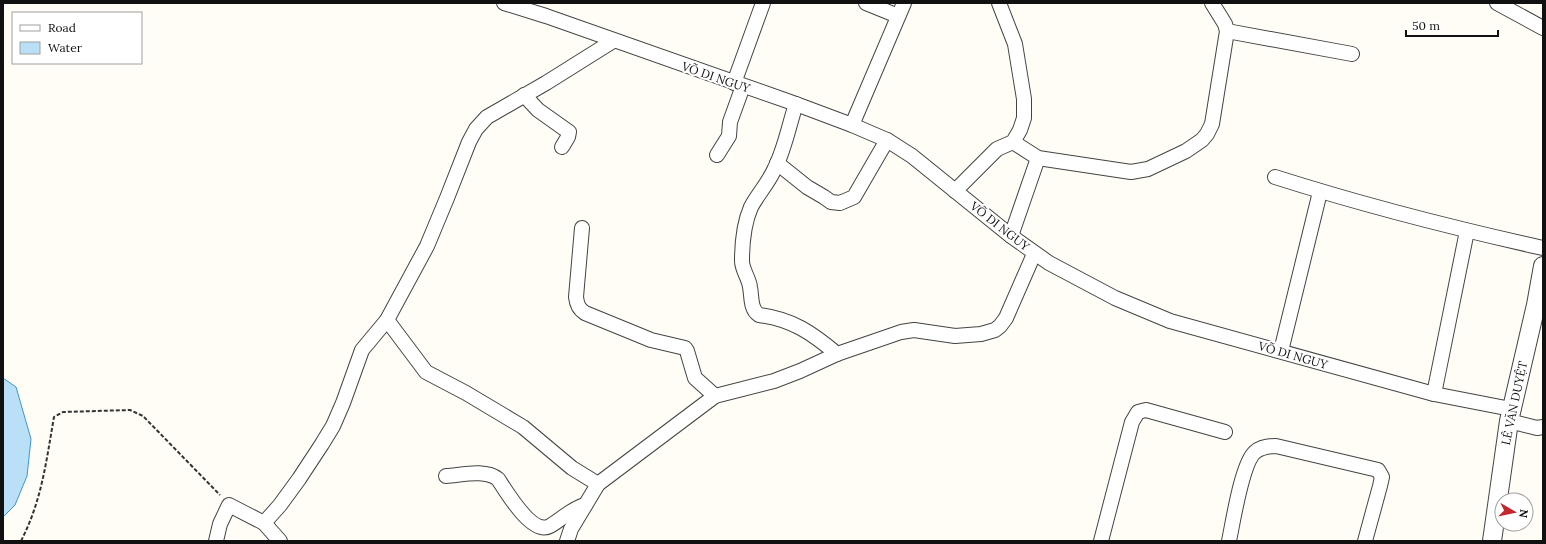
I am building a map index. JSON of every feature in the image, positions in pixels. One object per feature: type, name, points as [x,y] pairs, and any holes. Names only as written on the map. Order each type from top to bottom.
[{"type":"street","name":"VÕ DI NGUY","points":[[504,3],[546,16],[613,41],[796,104],[887,140],[912,156],[1034,254],[1058,269],[1115,298],[1170,321],[1510,415],[1538,428],[1543,427]]},
{"type":"street","points":[[717,155],[728,137],[738,84],[763,3]]},
{"type":"street","points":[[852,125],[901,9],[866,3]]},
{"type":"street","points":[[955,191],[997,149],[1013,142],[1020,130],[1024,118],[1024,99],[1015,44],[999,3]]},
{"type":"street","points":[[1013,142],[1038,158],[1131,172],[1148,169],[1186,151],[1202,140],[1212,124],[1227,31],[1225,24],[1212,3]]},
{"type":"street","points":[[1497,3],[1543,28]]},
{"type":"street","points":[[1227,31],[1352,54]]},
{"type":"street","points":[[264,523],[280,505],[322,444],[343,403],[362,350],[386,320],[427,246],[443,210],[469,142],[476,129],[487,117],[613,41]]},
{"type":"street","points":[[524,95],[546,116],[569,132],[568,137],[562,147]]},
{"type":"street","points":[[796,104],[777,164],[751,208],[747,218],[742,261],[750,285],[753,309],[759,315],[785,320],[799,327],[837,354]]},
{"type":"street","points":[[777,164],[824,198],[831,202],[840,203],[854,197],[887,140]]},
{"type":"street","points":[[1011,236],[1038,158]]},
{"type":"street","points":[[1275,177],[1320,192],[1467,231],[1543,248]]},
{"type":"street","points":[[1281,351],[1320,192]]},
{"type":"street","points":[[582,228],[576,297],[580,310],[655,341],[685,348],[695,378],[715,396]]},
{"type":"street","points":[[1434,394],[1467,231]]},
{"type":"street","points":[[567,541],[571,529],[598,484],[715,396],[774,381],[800,372],[837,354],[907,330],[955,336],[981,334],[995,330],[1006,318],[1034,254]]},
{"type":"street","name":"LÊ VĂN DUYỆT","points":[[1492,541],[1510,415],[1536,306],[1543,266]]},
{"type":"street","points":[[386,320],[426,372],[466,393],[523,427],[572,468],[598,484]]},
{"type":"street","points":[[1101,541],[1132,422],[1138,412],[1146,410],[1225,432]]},
{"type":"street","points":[[1229,541],[1246,465],[1254,452],[1262,447],[1268,446],[1276,446],[1378,470],[1382,477],[1365,541]]},
{"type":"street","points":[[446,476],[492,475],[498,479],[522,514],[533,523],[541,527],[548,527],[574,510],[585,505]]},
{"type":"street","points":[[216,541],[220,524],[229,505],[264,523],[280,541]]},
{"type":"path","points":[[21,541],[30,524],[42,488],[54,417],[63,412],[130,410],[143,416],[229,505]]},
{"type":"water","points":[[3,378],[16,387],[31,439],[27,476],[15,505],[3,517]]}]
